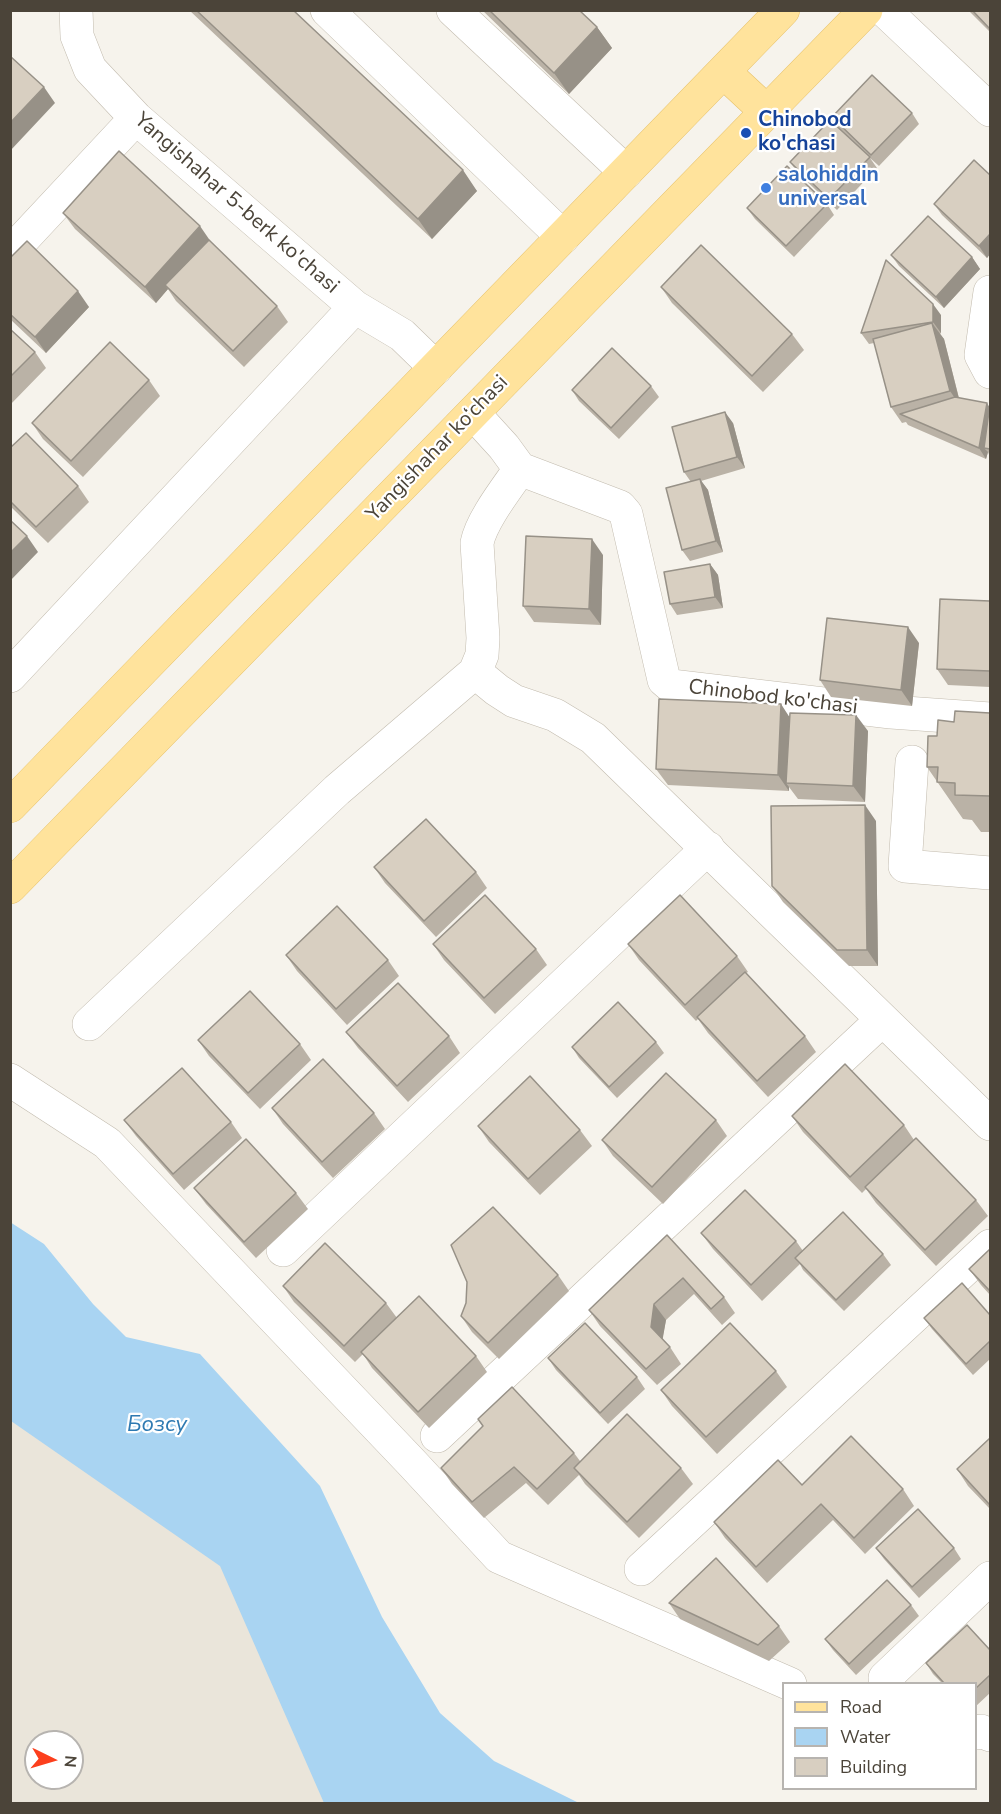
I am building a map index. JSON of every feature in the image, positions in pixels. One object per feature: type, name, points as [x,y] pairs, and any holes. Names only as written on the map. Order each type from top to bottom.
[{"type":"main road","points":[[10,806],[783,10]]},
{"type":"main road","name":"Yangishahar ko‘chasi","points":[[10,887],[866,10]]},
{"type":"main road","points":[[724,72],[767,112]]},
{"type":"street","name":"Yangishahar 5-berk ko'chasi","points":[[76,10],[77,36],[90,69],[136,118],[355,306],[402,334],[436,368]]},
{"type":"street","points":[[327,10],[563,237]]},
{"type":"street","points":[[453,10],[626,172]]},
{"type":"street","points":[[884,10],[990,110]]},
{"type":"street","points":[[10,253],[136,118]]},
{"type":"street","points":[[990,292],[981,355],[990,372]]},
{"type":"street","points":[[10,675],[355,306]]},
{"type":"street","points":[[89,1024],[337,790],[475,672],[482,655],[483,638],[478,536],[484,523],[520,469],[504,447],[473,413]]},
{"type":"street","name":"Chinobod ko'chasi","points":[[520,469],[620,507],[626,514],[664,680],[671,686],[891,712],[990,719]]},
{"type":"street","points":[[475,672],[514,701],[555,715],[593,738],[990,1124]]},
{"type":"street","points":[[912,762],[905,866],[990,873]]},
{"type":"street","points":[[283,1250],[708,848]]},
{"type":"street","points":[[437,1436],[882,1020]]},
{"type":"street","points":[[10,1080],[107,1143],[499,1557],[788,1682]]},
{"type":"street","points":[[641,1569],[990,1246]]},
{"type":"street","points":[[885,1678],[990,1578]]},
{"type":"shaded area","points":[[10,1307],[247,1483],[390,1803],[11,1803]]},
{"type":"water","name":"Бозсу","points":[[10,1222],[44,1244],[93,1304],[126,1337],[200,1354],[320,1486],[382,1617],[440,1713],[494,1761],[579,1803],[324,1803],[220,1566],[11,1421]]},
{"type":"building","points":[[196,10],[293,10],[463,170],[418,219]]},
{"type":"building","points":[[489,10],[579,10],[597,27],[554,73]]},
{"type":"building","points":[[972,10],[990,10],[990,29]]},
{"type":"building","points":[[10,56],[44,87],[10,123]]},
{"type":"building","points":[[872,75],[912,113],[871,155],[832,117]]},
{"type":"building","points":[[830,120],[870,157],[829,199],[790,162]]},
{"type":"building","points":[[119,151],[200,226],[145,287],[63,213]]},
{"type":"building","points":[[974,160],[990,175],[990,234],[979,246],[934,204]]},
{"type":"building","points":[[787,166],[827,204],[786,246],[747,208]]},
{"type":"building","points":[[928,216],[972,257],[936,297],[891,255]]},
{"type":"building","points":[[209,240],[277,306],[233,351],[165,285]]},
{"type":"building","points":[[27,241],[78,291],[35,337],[10,314],[10,258]]},
{"type":"building","points":[[701,245],[792,334],[752,376],[661,287]]},
{"type":"building","points":[[886,260],[933,304],[933,322],[861,333]]},
{"type":"building","points":[[932,323],[950,391],[891,407],[873,339]]},
{"type":"building","points":[[10,329],[35,352],[10,377]]},
{"type":"building","points":[[110,342],[149,380],[71,461],[32,423]]},
{"type":"building","points":[[612,348],[651,386],[611,428],[572,390]]},
{"type":"building","points":[[955,397],[987,403],[979,448],[900,414]]},
{"type":"building","points":[[990,404],[990,449],[984,448]]},
{"type":"building","points":[[725,412],[737,457],[684,472],[672,427]]},
{"type":"building","points":[[26,433],[78,486],[36,527],[10,501],[10,448]]},
{"type":"building","points":[[700,479],[716,541],[682,550],[666,488]]},
{"type":"building","points":[[10,520],[27,536],[10,553]]},
{"type":"building","points":[[526,536],[592,539],[589,609],[523,606]]},
{"type":"building","points":[[710,564],[715,597],[670,604],[664,572]]},
{"type":"building","points":[[940,599],[990,601],[990,671],[937,669]]},
{"type":"building","points":[[827,618],[908,627],[901,690],[820,680]]},
{"type":"building","points":[[659,699],[781,704],[778,775],[656,769]]},
{"type":"building","points":[[955,711],[990,713],[990,796],[955,795],[955,783],[937,782],[938,767],[927,767],[928,736],[937,736],[938,720],[954,722]]},
{"type":"building","points":[[790,713],[856,715],[853,786],[786,783]]},
{"type":"building","points":[[865,805],[867,950],[837,950],[772,886],[771,806]]},
{"type":"building","points":[[426,819],[476,872],[424,921],[374,867]]},
{"type":"building","points":[[485,895],[536,949],[484,998],[433,944]]},
{"type":"building","points":[[680,895],[737,956],[685,1005],[628,944]]},
{"type":"building","points":[[337,906],[388,960],[336,1009],[286,955]]},
{"type":"building","points":[[745,972],[805,1036],[757,1081],[697,1017]]},
{"type":"building","points":[[398,983],[449,1036],[397,1086],[346,1032]]},
{"type":"building","points":[[250,991],[300,1044],[248,1093],[198,1040]]},
{"type":"building","points":[[618,1002],[656,1042],[609,1087],[572,1047]]},
{"type":"building","points":[[323,1059],[374,1113],[322,1162],[272,1108]]},
{"type":"building","points":[[845,1064],[904,1125],[850,1177],[792,1116]]},
{"type":"building","points":[[182,1068],[231,1122],[173,1174],[124,1120]]},
{"type":"building","points":[[666,1073],[716,1120],[652,1187],[602,1140]]},
{"type":"building","points":[[530,1076],[580,1130],[528,1179],[478,1126]]},
{"type":"building","points":[[916,1138],[976,1200],[925,1250],[865,1187]]},
{"type":"building","points":[[246,1139],[296,1193],[244,1242],[194,1188]]},
{"type":"building","points":[[745,1190],[796,1241],[751,1285],[701,1233]]},
{"type":"building","points":[[493,1207],[558,1275],[488,1343],[461,1316],[466,1303],[467,1282],[451,1245]]},
{"type":"building","points":[[843,1212],[883,1254],[836,1300],[795,1258]]},
{"type":"building","points":[[667,1235],[724,1297],[711,1309],[683,1278],[654,1304],[651,1327],[670,1347],[646,1369],[589,1310]]},
{"type":"building","points":[[325,1243],[386,1303],[344,1346],[283,1286]]},
{"type":"building","points":[[990,1249],[990,1291],[969,1269]]},
{"type":"building","points":[[962,1283],[990,1315],[990,1341],[966,1364],[924,1318]]},
{"type":"building","points":[[419,1296],[476,1356],[418,1412],[361,1352]]},
{"type":"building","points":[[585,1323],[637,1377],[600,1413],[548,1358]]},
{"type":"building","points":[[730,1323],[776,1371],[706,1437],[661,1390]]},
{"type":"building","points":[[512,1387],[574,1453],[537,1489],[514,1467],[472,1502],[441,1468],[483,1426],[478,1419]]},
{"type":"building","points":[[627,1414],[681,1468],[627,1522],[574,1468]]},
{"type":"building","points":[[851,1436],[903,1489],[854,1538],[821,1504],[756,1567],[714,1522],[778,1460],[802,1485]]},
{"type":"building","points":[[990,1438],[990,1505],[957,1469]]},
{"type":"building","points":[[918,1509],[954,1548],[912,1587],[876,1548]]},
{"type":"building","points":[[716,1558],[779,1626],[758,1645],[669,1603]]},
{"type":"building","points":[[887,1580],[911,1605],[849,1664],[825,1639]]},
{"type":"building","points":[[967,1625],[990,1650],[990,1675],[977,1687],[977,1682],[943,1682],[926,1663]]},
{"type":"place","name":"Chinobod ko'chasi","points":[[746,133]]},
{"type":"place","name":"salohiddin universal","points":[[766,188]]}]
